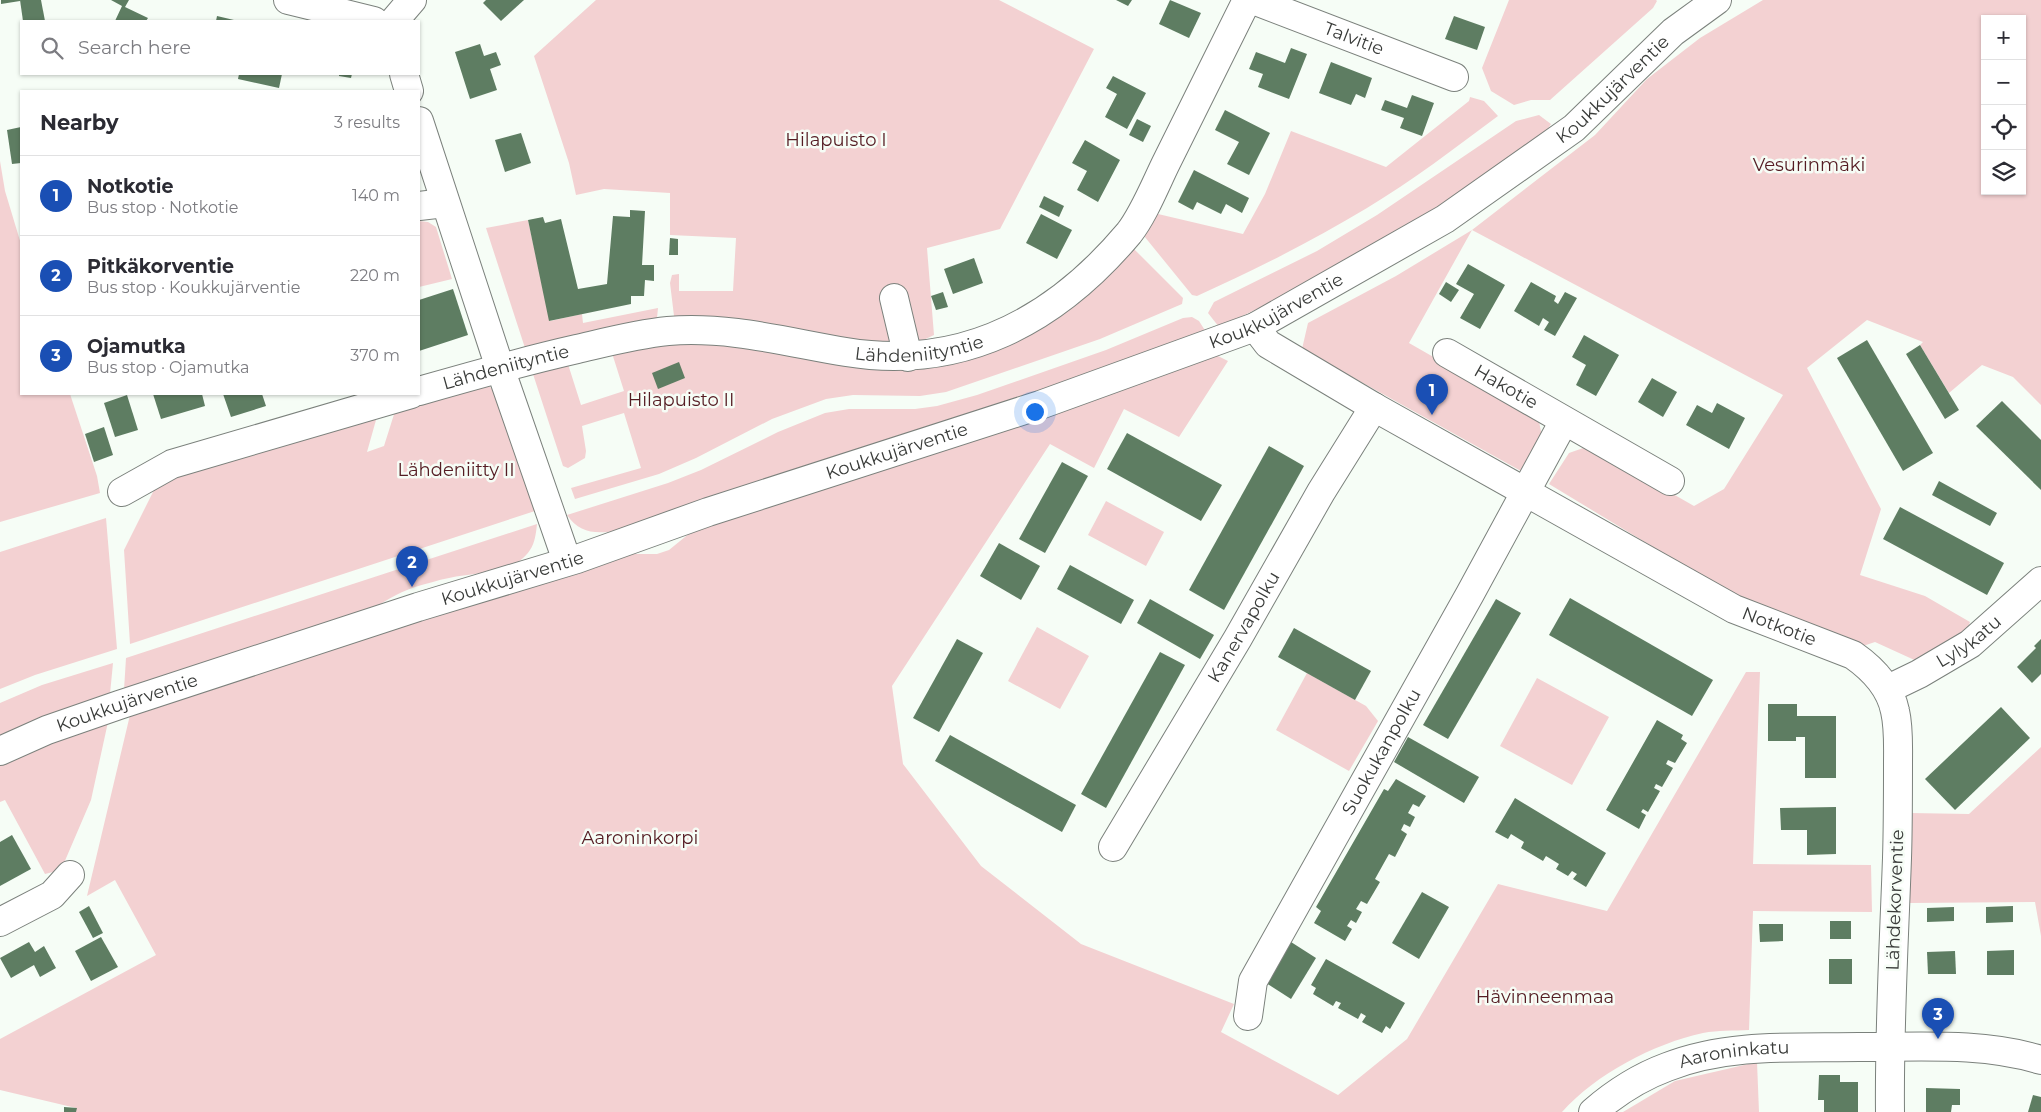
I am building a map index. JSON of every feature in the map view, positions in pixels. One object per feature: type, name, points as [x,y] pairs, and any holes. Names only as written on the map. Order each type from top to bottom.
[{"type":"street","points":[[288,0],[370,20]]},
{"type":"street","points":[[395,20],[412,0]]},
{"type":"street","name":"Lähdeniityntie","points":[[420,392],[500,368],[608,341],[650,333],[702,330],[740,333],[782,339],[846,352],[908,357],[967,348],[995,337],[1045,312],[1089,276],[1131,231],[1247,0]]},
{"type":"street","name":"Talvitie","points":[[1253,0],[1454,76]]},
{"type":"street","name":"Koukkujärventie","points":[[0,751],[47,730],[119,705],[418,607],[567,562],[717,509],[1040,405],[1255,327],[1445,219],[1574,128],[1673,32],[1717,0]]},
{"type":"street","points":[[404,75],[409,90]]},
{"type":"street","points":[[420,127],[432,204],[500,368],[567,562]]},
{"type":"street","points":[[894,298],[908,357]]},
{"type":"street","name":"Notkotie","points":[[1255,327],[1268,344],[1374,407],[1734,609],[1853,655],[1866,664],[1888,689]]},
{"type":"street","name":"Hakotie","points":[[1447,353],[1670,481]]},
{"type":"street","points":[[122,492],[172,464],[408,395]]},
{"type":"street","name":"Kanervapolku","points":[[1113,847],[1238,638],[1321,492],[1374,407]]},
{"type":"street","points":[[1526,493],[1564,421]]},
{"type":"street","name":"Suokukanpolku","points":[[1248,1016],[1253,982],[1526,493]]},
{"type":"street","name":"Lylykatu","points":[[1888,689],[1919,674],[1970,644],[2041,580]]},
{"type":"street","name":"Lähdekorventie","points":[[1888,689],[1895,710],[1898,736],[1899,811],[1889,1047],[1890,1112]]},
{"type":"street","points":[[0,922],[52,895],[70,875]]},
{"type":"street","name":"Aaroninkatu","points":[[1593,1112],[1608,1099],[1635,1082],[1667,1066],[1709,1055],[1752,1048],[1889,1047],[2000,1050],[2041,1060]]},
{"type":"green space","name":"Hilapuisto I","points":[[596,0],[999,0],[1094,49],[1000,229],[927,248],[934,335],[909,347],[679,319],[674,316],[670,283],[672,275],[679,274],[679,291],[733,291],[736,238],[670,235],[670,193],[604,189],[576,195],[569,163],[534,56]]},
{"type":"green space","points":[[1509,0],[1657,1],[1653,8],[1550,100],[1531,100],[1514,105],[1491,91],[1482,68]]},
{"type":"green space","name":"Vesurinmäki","points":[[1763,0],[2041,0],[2041,405],[2013,377],[1982,365],[1949,393],[1920,345],[1923,342],[1867,320],[1807,368],[1881,509],[1860,575],[1925,596],[1970,622],[1965,635],[1921,663],[1875,642],[1863,646],[1724,590],[1549,484],[1569,453],[1589,446],[1694,506],[1724,489],[1783,395],[1472,230],[1595,135],[1647,79],[1700,38]]},
{"type":"green space","points":[[1470,97],[1484,101],[1498,116],[1384,198],[1283,255],[1197,296],[1192,295],[1140,231],[1158,214],[1243,234],[1265,194],[1291,131],[1386,167],[1469,101]]},
{"type":"green space","points":[[1539,115],[1551,124],[1544,135],[1425,219],[1293,292],[1219,327],[1208,313],[1214,302],[1317,251],[1377,215],[1516,121]]},
{"type":"green space","points":[[0,161],[5,191],[20,241],[20,395],[70,395],[97,476],[100,493],[0,522]]},
{"type":"green space","points":[[528,220],[550,321],[582,314],[583,323],[658,308],[657,318],[654,321],[525,348],[486,228]]},
{"type":"green space","points":[[420,221],[428,222],[436,227],[452,279],[420,287]]},
{"type":"green space","points":[[1472,230],[1409,343],[1538,417],[1542,436],[1521,471],[1302,349],[1308,323],[1396,276]]},
{"type":"green space","name":"Hilapuisto II","points":[[1132,247],[1183,298],[1182,304],[1100,339],[946,392],[920,396],[853,395],[826,399],[772,419],[696,458],[659,474],[575,499],[571,488],[641,468],[624,413],[582,426],[586,451],[585,458],[568,468],[563,466],[532,371],[567,361],[581,405],[624,391],[611,350],[710,341],[938,362]]},
{"type":"green space","points":[[1192,317],[1199,321],[1206,332],[1053,388],[615,531],[594,532],[582,529],[567,515],[668,483],[701,470],[778,432],[825,413],[849,409],[915,409],[937,406],[977,395],[1106,350],[1183,318]]},
{"type":"green space","name":"Aaroninkorpi","points":[[1216,355],[1228,361],[1179,437],[1124,409],[1094,468],[1050,444],[892,686],[903,764],[981,866],[1081,944],[1234,1004],[1221,1032],[1338,1095],[1407,1039],[1498,884],[1607,911],[1746,672],[1760,672],[1753,864],[1871,865],[1872,912],[1753,911],[1749,1030],[1703,1033],[1645,1053],[1626,1062],[1591,1085],[1562,1112],[76,1112],[76,1108],[0,1090],[0,1039],[156,955],[115,880],[87,896],[130,715],[609,559],[632,554],[657,554],[669,550],[696,528]]},
{"type":"green space","name":"Lähdeniitty II","points":[[487,384],[494,391],[535,511],[130,644],[124,550],[154,490],[175,474],[373,414],[376,420],[367,452],[384,446],[396,408]]},
{"type":"green space","points":[[1106,501],[1164,532],[1146,566],[1088,535]]},
{"type":"green space","points":[[106,518],[117,649],[35,675],[0,689],[0,552]]},
{"type":"green space","points":[[537,524],[532,547],[523,558],[514,564],[493,571],[459,576],[408,589],[364,614],[124,690],[126,658]]},
{"type":"green space","points":[[1037,627],[1089,656],[1060,709],[1008,681]]},
{"type":"green space","points":[[113,663],[110,694],[0,739],[0,703],[42,685]]},
{"type":"green space","points":[[1307,673],[1366,706],[1378,721],[1349,771],[1276,730]]},
{"type":"green space","points":[[1537,678],[1609,717],[1572,785],[1500,746]]},
{"type":"green space","points":[[108,722],[91,800],[61,870],[45,874],[5,800],[0,802],[0,763],[49,742]]},
{"type":"green space","points":[[2041,747],[2041,936],[2035,902],[1910,903],[1910,813],[1969,814]]},
{"type":"green space","points":[[1757,1062],[1759,1112],[1623,1112],[1675,1081]]},
{"type":"building","points":[[1,0],[20,0],[20,1],[1,4]]},
{"type":"building","points":[[20,0],[41,0],[45,20],[23,20]]},
{"type":"building","points":[[111,0],[129,0],[125,7],[148,18],[147,20],[115,20],[122,6]]},
{"type":"building","points":[[486,0],[524,0],[501,21],[483,3]]},
{"type":"building","points":[[1116,0],[1132,0],[1128,6]]},
{"type":"building","points":[[1170,0],[1201,13],[1189,38],[1159,24]]},
{"type":"building","points":[[217,16],[234,20],[216,20]]},
{"type":"building","points":[[1454,16],[1485,27],[1477,50],[1445,39]]},
{"type":"building","points":[[480,44],[484,56],[496,52],[501,65],[490,69],[497,90],[470,99],[455,52]]},
{"type":"building","points":[[1291,48],[1307,54],[1289,99],[1258,87],[1263,74],[1249,69],[1256,52],[1285,63]]},
{"type":"building","points":[[1331,62],[1372,78],[1365,98],[1356,94],[1351,105],[1319,93]]},
{"type":"building","points":[[239,75],[282,75],[279,88],[238,79]]},
{"type":"building","points":[[339,75],[352,75],[351,78]]},
{"type":"building","points":[[1113,76],[1146,93],[1127,129],[1105,117],[1117,94],[1106,88]]},
{"type":"building","points":[[1412,95],[1434,103],[1422,136],[1400,128],[1404,118],[1381,110],[1385,100],[1407,108]]},
{"type":"building","points":[[1225,110],[1270,133],[1249,175],[1227,164],[1239,142],[1215,130]]},
{"type":"building","points":[[1137,119],[1151,126],[1143,142],[1129,135]]},
{"type":"building","points":[[20,127],[20,163],[12,164],[7,130]]},
{"type":"building","points":[[521,133],[531,163],[505,172],[495,140]]},
{"type":"building","points":[[1085,140],[1120,160],[1098,202],[1077,190],[1087,171],[1072,163]]},
{"type":"building","points":[[1194,170],[1249,198],[1242,213],[1226,204],[1221,214],[1197,202],[1193,210],[1178,202]]},
{"type":"building","points":[[1044,196],[1064,206],[1059,217],[1039,207]]},
{"type":"building","points":[[630,210],[645,211],[642,265],[654,265],[654,281],[645,280],[644,296],[631,296],[631,304],[549,321],[528,220],[543,217],[545,223],[561,219],[578,289],[607,284],[613,216],[630,217]]},
{"type":"building","points":[[1041,214],[1072,230],[1057,259],[1026,243]]},
{"type":"building","points":[[670,238],[678,239],[678,255],[669,255]]},
{"type":"building","points":[[974,258],[983,283],[953,294],[944,269]]},
{"type":"building","points":[[1468,264],[1505,285],[1480,329],[1460,318],[1474,294],[1456,284]]},
{"type":"building","points":[[1446,282],[1459,290],[1451,302],[1439,294]]},
{"type":"building","points":[[1531,282],[1556,296],[1554,301],[1558,304],[1565,292],[1577,298],[1555,336],[1544,330],[1549,322],[1543,318],[1539,326],[1514,311]]},
{"type":"building","points":[[453,289],[468,335],[420,351],[420,300]]},
{"type":"building","points":[[943,292],[948,307],[936,310],[931,296]]},
{"type":"building","points":[[1584,335],[1619,355],[1596,396],[1576,385],[1586,365],[1572,357]]},
{"type":"building","points":[[1867,340],[1933,453],[1903,471],[1837,358]]},
{"type":"building","points":[[1920,345],[1959,410],[1945,419],[1906,354]]},
{"type":"building","points":[[679,362],[685,378],[658,389],[652,373]]},
{"type":"building","points":[[1652,378],[1677,392],[1663,417],[1638,402]]},
{"type":"building","points":[[127,395],[138,430],[115,437],[104,403]]},
{"type":"building","points":[[153,395],[202,395],[205,406],[161,419]]},
{"type":"building","points":[[223,395],[262,395],[266,406],[231,417]]},
{"type":"building","points":[[2002,401],[2041,440],[2041,490],[1976,426]]},
{"type":"building","points":[[1717,403],[1745,418],[1729,449],[1686,425],[1697,405],[1712,413]]},
{"type":"building","points":[[104,427],[113,455],[94,462],[85,434]]},
{"type":"building","points":[[1127,433],[1222,485],[1201,521],[1107,469]]},
{"type":"building","points":[[1269,446],[1304,466],[1224,610],[1189,590]]},
{"type":"building","points":[[1062,462],[1088,476],[1045,553],[1019,539]]},
{"type":"building","points":[[1939,481],[1997,513],[1990,526],[1932,495]]},
{"type":"building","points":[[1900,507],[2004,563],[1987,595],[1883,539]]},
{"type":"building","points":[[999,543],[1040,566],[1021,600],[980,576]]},
{"type":"building","points":[[1070,565],[1134,600],[1121,624],[1057,589]]},
{"type":"building","points":[[1570,598],[1713,680],[1692,716],[1549,635]]},
{"type":"building","points":[[1150,599],[1214,635],[1200,659],[1137,623]]},
{"type":"building","points":[[1496,599],[1521,613],[1448,739],[1423,725]]},
{"type":"building","points":[[1294,628],[1371,671],[1355,700],[1278,657]]},
{"type":"building","points":[[957,639],[983,653],[939,732],[913,718]]},
{"type":"building","points":[[2041,639],[2041,674],[2032,683],[2017,667],[2036,648],[2034,646]]},
{"type":"building","points":[[1160,652],[1185,665],[1106,808],[1081,794]]},
{"type":"building","points":[[1768,704],[1797,704],[1797,716],[1836,716],[1836,778],[1805,778],[1805,737],[1796,737],[1796,741],[1768,741]]},
{"type":"building","points":[[2001,707],[2030,738],[1955,810],[1925,779]]},
{"type":"building","points":[[1657,720],[1683,735],[1681,739],[1687,743],[1675,763],[1668,760],[1666,764],[1673,768],[1662,787],[1656,784],[1654,788],[1660,791],[1648,812],[1643,809],[1641,812],[1646,815],[1639,829],[1606,810]]},
{"type":"building","points":[[950,735],[1076,805],[1062,832],[935,761]]},
{"type":"building","points":[[1408,737],[1479,777],[1464,803],[1394,762]]},
{"type":"building","points":[[1396,779],[1426,796],[1419,807],[1413,804],[1408,813],[1415,817],[1410,827],[1404,824],[1401,830],[1407,834],[1395,857],[1389,854],[1375,879],[1380,882],[1367,904],[1361,901],[1356,909],[1362,912],[1356,923],[1351,920],[1347,926],[1352,929],[1345,941],[1314,923],[1321,911],[1316,907],[1384,789],[1388,791]]},
{"type":"building","points":[[1515,798],[1606,853],[1586,887],[1573,879],[1577,874],[1572,871],[1568,876],[1556,869],[1559,864],[1546,856],[1543,861],[1521,848],[1524,842],[1511,834],[1508,839],[1495,832]]},
{"type":"building","points":[[1836,807],[1836,854],[1807,855],[1807,830],[1781,830],[1780,808]]},
{"type":"building","points":[[12,835],[31,869],[0,886],[0,842]]},
{"type":"building","points":[[1422,892],[1449,907],[1419,959],[1392,943]]},
{"type":"building","points":[[89,906],[103,933],[93,938],[79,912]]},
{"type":"building","points":[[2013,906],[2013,922],[1986,923],[1986,907]]},
{"type":"building","points":[[1954,907],[1954,921],[1927,922],[1927,908]]},
{"type":"building","points":[[1830,921],[1851,921],[1851,939],[1830,939]]},
{"type":"building","points":[[1759,924],[1783,924],[1783,941],[1760,942]]},
{"type":"building","points":[[101,937],[118,967],[91,981],[75,951]]},
{"type":"building","points":[[29,942],[35,952],[44,946],[56,968],[40,977],[34,965],[11,978],[0,958]]},
{"type":"building","points":[[1291,942],[1316,958],[1291,999],[1266,983]]},
{"type":"building","points":[[2014,950],[2014,975],[1987,975],[1987,951]]},
{"type":"building","points":[[1955,951],[1956,974],[1928,974],[1927,952]]},
{"type":"building","points":[[1326,959],[1405,1003],[1390,1029],[1386,1026],[1382,1033],[1362,1022],[1366,1016],[1361,1013],[1358,1019],[1338,1008],[1341,1003],[1336,1001],[1333,1006],[1313,994],[1316,988],[1311,985]]},
{"type":"building","points":[[1829,959],[1852,959],[1852,984],[1829,984]]},
{"type":"building","points":[[1819,1075],[1840,1075],[1840,1082],[1858,1082],[1858,1112],[1824,1112],[1824,1100],[1818,1100]]},
{"type":"building","points":[[1926,1088],[1960,1089],[1960,1105],[1952,1105],[1951,1112],[1926,1112]]},
{"type":"building","points":[[2033,1095],[2041,1097],[2041,1112],[2028,1112]]},
{"type":"building","points":[[64,1107],[77,1108],[76,1112],[64,1112]]},
{"type":"place","name":"Notkotie","points":[[1432,415]]},
{"type":"place","name":"Pitkäkorventie","points":[[412,587]]},
{"type":"place","name":"Ojamutka","points":[[1938,1039]]},
{"type":"park label","name":"Hävinneenmaa","points":[[1545,997]]}]
